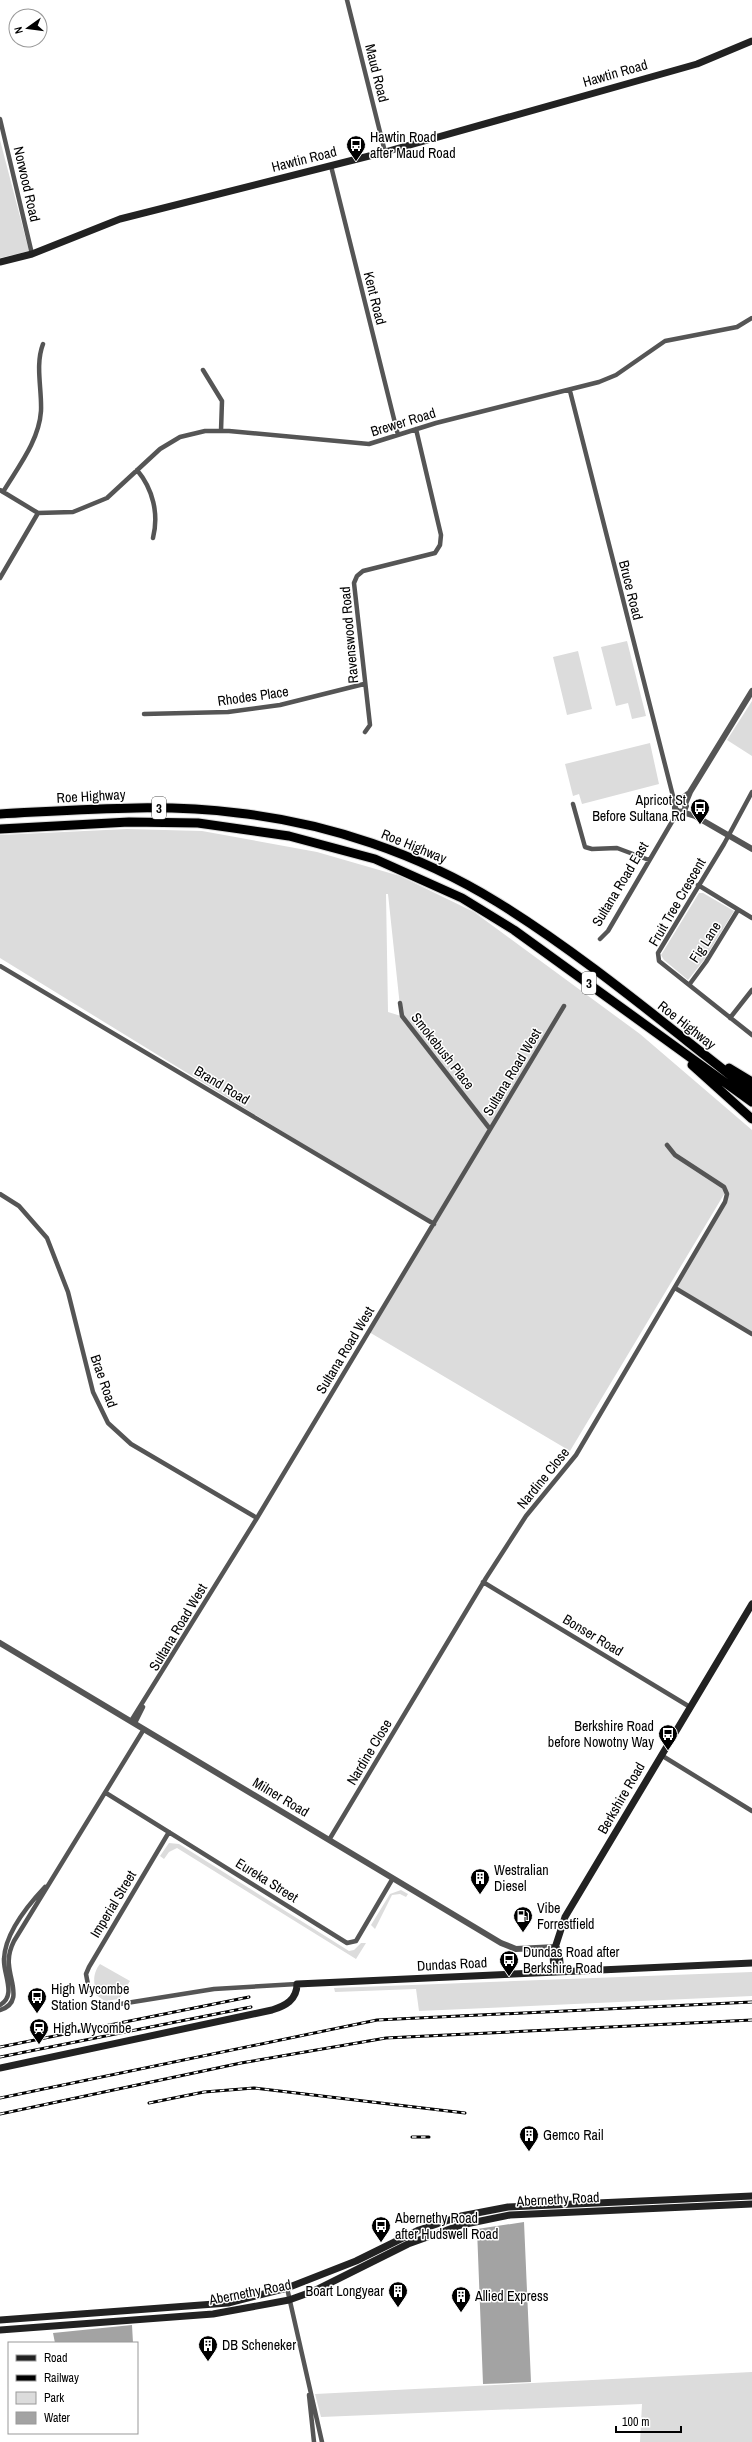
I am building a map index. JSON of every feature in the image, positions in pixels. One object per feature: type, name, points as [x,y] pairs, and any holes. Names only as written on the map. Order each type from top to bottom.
[{"type":"highway","name":"Roe Highway","points":[[0,814],[156,808],[215,810],[262,816],[317,827],[379,846],[443,873],[496,901],[550,937],[752,1092]]},
{"type":"highway","name":"Roe Highway","points":[[0,829],[129,822],[206,824],[289,836],[375,860],[434,885],[488,913],[566,967],[752,1102]]},
{"type":"highway","points":[[681,1037],[752,1082]]},
{"type":"highway","points":[[663,1038],[752,1119]]},
{"type":"main road","name":"Hawtin Road","points":[[0,262],[32,254],[120,219],[385,152],[697,64],[752,41]]},
{"type":"main road","name":"Berkshire Road","points":[[558,1971],[553,1954],[556,1947],[558,1934],[565,1917],[661,1755],[751,1609]]},
{"type":"main road","name":"Dundas Road","points":[[297,1984],[752,1963]]},
{"type":"main road","points":[[0,2068],[272,2010],[290,2001],[297,1989],[297,1984]]},
{"type":"main road","name":"Abernethy Road","points":[[0,2330],[213,2314],[289,2300],[320,2288],[408,2244],[461,2225],[510,2215],[709,2202],[752,2196]]},
{"type":"main road","name":"Abernethy Road","points":[[0,2320],[228,2303],[287,2288],[356,2261],[419,2230],[462,2216],[508,2207],[709,2202],[752,2204]]},
{"type":"main road","points":[[508,2207],[510,2215]]},
{"type":"street","name":"Maud Road","points":[[347,0],[385,152]]},
{"type":"street","name":"Norwood Road","points":[[0,119],[32,254]]},
{"type":"street","name":"Kent Road","points":[[331,166],[398,435]]},
{"type":"street","name":"Brewer Road","points":[[2,491],[38,513],[59,514],[86,508],[107,498],[160,449],[180,437],[205,432],[369,444],[416,429],[570,391],[616,375],[665,341],[737,327],[752,318]]},
{"type":"street","points":[[2,491],[28,452],[37,431],[41,412],[39,354],[43,344]]},
{"type":"street","points":[[203,370],[222,401],[221,432]]},
{"type":"street","name":"Bruce Road","points":[[570,391],[671,795],[680,806]]},
{"type":"street","name":"Ravenswood Road","points":[[365,732],[370,725],[364,684],[354,583],[357,576],[363,571],[434,553],[440,545],[441,535],[416,429]]},
{"type":"street","points":[[137,470],[152,493],[156,528],[153,538]]},
{"type":"street","points":[[0,578],[38,513]]},
{"type":"street","name":"Rhodes Place","points":[[144,714],[228,712],[280,704],[364,684]]},
{"type":"street","name":"Sultana Road East","points":[[600,939],[608,931],[680,806],[752,690]]},
{"type":"street","name":"Fruit Tree Crescent","points":[[752,792],[728,834],[724,844],[658,953],[659,961],[752,1034]]},
{"type":"street","points":[[573,804],[585,846],[592,849],[617,848],[649,860]]},
{"type":"street","points":[[680,806],[752,849]]},
{"type":"street","points":[[698,886],[752,918]]},
{"type":"street","name":"Fig Lane","points":[[689,985],[706,962],[738,910]]},
{"type":"street","name":"Brand Road","points":[[0,966],[434,1224]]},
{"type":"street","points":[[730,1018],[752,990]]},
{"type":"street","name":"Smokebush Place","points":[[400,1003],[402,1016],[490,1129]]},
{"type":"street","name":"Sultana Road West","points":[[133,1722],[564,1006]]},
{"type":"street","name":"Nardine Close","points":[[329,1840],[484,1582],[526,1516],[576,1455],[725,1202],[727,1194],[722,1185],[675,1155],[667,1145]]},
{"type":"street","name":"Brae Road","points":[[0,1194],[19,1206],[47,1238],[68,1292],[93,1392],[108,1423],[131,1444],[257,1518]]},
{"type":"street","points":[[675,1288],[752,1334]]},
{"type":"street","name":"Bonser Road","points":[[484,1582],[690,1707]]},
{"type":"street","name":"Milner Road","points":[[0,1643],[509,1947],[524,1949],[556,1947]]},
{"type":"street","points":[[0,2010],[9,2006],[14,1997],[9,1960],[14,1941],[144,1729]]},
{"type":"street","points":[[661,1755],[752,1811]]},
{"type":"street","name":"Eureka Street","points":[[106,1793],[347,1943],[356,1941],[393,1878]]},
{"type":"street","name":"Imperial Street","points":[[89,1990],[86,1974],[88,1967],[169,1832]]},
{"type":"street","points":[[0,2005],[5,2001],[9,1993],[4,1964],[7,1943],[34,1898],[54,1877]]},
{"type":"street","name":"Dundas Road","points":[[114,2005],[214,1989],[297,1984]]},
{"type":"street","points":[[83,1991],[94,1989]]},
{"type":"street","points":[[287,2288],[322,2442]]},
{"type":"street","points":[[308,2381],[314,2442]]},
{"type":"green space","points":[[0,140],[29,251],[0,258]]},
{"type":"green space","points":[[627,641],[646,716],[632,719],[628,703],[616,706],[601,647]]},
{"type":"green space","points":[[578,651],[592,709],[567,715],[553,657]]},
{"type":"green space","points":[[752,701],[752,756],[727,740]]},
{"type":"green space","points":[[650,743],[659,784],[582,804],[579,794],[573,796],[565,764]]},
{"type":"green space","points":[[127,829],[202,831],[317,852],[400,876],[474,912],[640,1034],[752,1130],[752,1334],[675,1288],[722,1208],[726,1191],[570,1451],[369,1332],[433,1224],[0,958],[0,835]],"holes":[[[386,894],[388,894],[401,1016],[388,1012]]]},
{"type":"green space","points":[[699,893],[703,893],[734,911],[704,960],[688,980],[664,960],[661,955]]},
{"type":"green space","points":[[169,1843],[179,1844],[349,1951],[354,1950],[361,1943],[366,1943],[356,1959],[177,1848],[169,1852],[164,1859],[160,1856]]},
{"type":"green space","points":[[401,1890],[408,1894],[406,1897],[400,1894],[392,1895],[375,1929],[371,1925],[390,1894]]},
{"type":"green space","points":[[100,1964],[130,1981],[119,1999],[105,2001],[96,1995],[94,1983],[95,1975]]},
{"type":"green space","points":[[752,1972],[752,1996],[419,2011],[416,1989],[335,1992],[334,1988]]},
{"type":"green space","points":[[752,2372],[752,2442],[640,2442],[642,2404],[321,2417],[315,2394]]},
{"type":"water","points":[[524,2222],[531,2382],[483,2384],[477,2229]]},
{"type":"water","points":[[132,2325],[133,2342],[55,2342],[53,2333]]},
{"type":"railway","points":[[0,2047],[249,1997]]},
{"type":"railway","points":[[0,2098],[377,2020],[752,2002]]},
{"type":"railway","points":[[0,2057],[251,2007]]},
{"type":"railway","points":[[0,2114],[241,2063],[386,2038],[752,2020]]},
{"type":"railway","points":[[149,2103],[204,2092],[254,2088],[465,2113]]},
{"type":"railway","points":[[412,2137],[429,2137]]},
{"type":"place","name":"Hawtin Road after Maud Road","points":[[356,162]]},
{"type":"place","name":"Apricot St Before Sultana Rd","points":[[700,825]]},
{"type":"place","name":"Berkshire Road before Nowotny Way","points":[[668,1751]]},
{"type":"place","name":"Westralian Diesel","points":[[480,1895]]},
{"type":"place","name":"Vibe Forrestfield","points":[[523,1933]]},
{"type":"place","name":"Dundas Road after Berkshire Road","points":[[509,1977]]},
{"type":"place","name":"High Wycombe Station Stand 6","points":[[37,2014]]},
{"type":"place","name":"High Wycombe","points":[[39,2045]]},
{"type":"place","name":"Gemco Rail","points":[[529,2152]]},
{"type":"place","name":"Abernethy Road after Hudswell Road","points":[[381,2243]]},
{"type":"place","name":"Boart Longyear","points":[[398,2308]]},
{"type":"place","name":"Allied Express","points":[[461,2313]]},
{"type":"place","name":"DB Scheneker","points":[[208,2362]]}]
